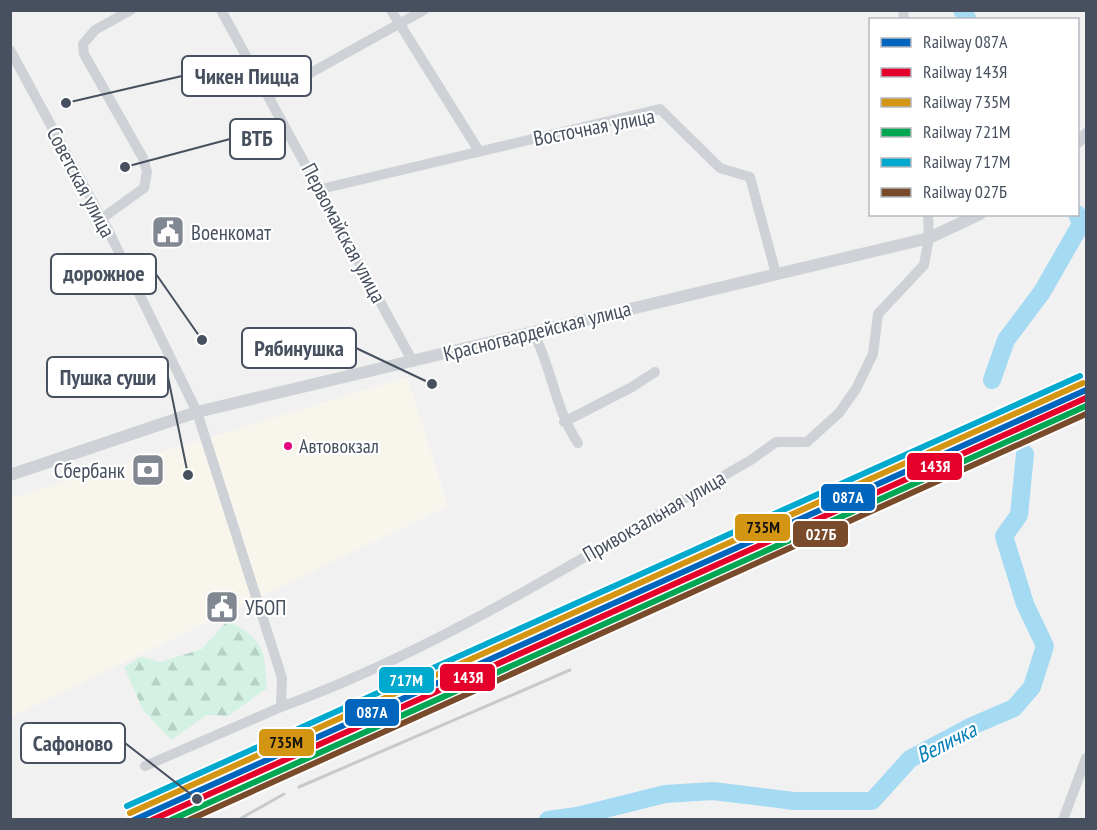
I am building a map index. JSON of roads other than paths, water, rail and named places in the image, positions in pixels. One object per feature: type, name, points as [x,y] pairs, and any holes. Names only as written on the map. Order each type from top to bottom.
[{"type":"street","points":[[101,219],[144,188],[147,172],[143,158],[84,54],[83,44],[95,30],[131,10]]},
{"type":"street","name":"Первомайская улица","points":[[221,10],[321,189],[413,362]]},
{"type":"street","points":[[391,10],[479,151]]},
{"type":"street","points":[[269,96],[424,10]]},
{"type":"street","name":"Советская улица","points":[[10,50],[101,219],[197,412]]},
{"type":"street","name":"Восточная улица","points":[[321,189],[660,109],[720,168],[750,177],[776,274]]},
{"type":"street","name":"Привокзальная улица","points":[[145,766],[281,707],[345,684],[432,639],[483,616],[751,460],[776,442],[807,442],[839,413],[856,389],[873,354],[878,314],[924,265],[929,238],[928,216]]},
{"type":"street","name":"Красногвардейская улица","points":[[10,475],[197,412],[929,238],[976,216]]},
{"type":"street","points":[[533,332],[543,351],[564,422],[579,443]]},
{"type":"street","points":[[564,422],[656,372]]},
{"type":"street","points":[[197,412],[275,652],[282,678],[281,707]]},
{"type":"street","points":[[1063,819],[1086,758]]},
{"type":"waterway","name":"Величка","points":[[962,10],[967,18]]},
{"type":"waterway","name":"Величка","points":[[992,380],[1006,340],[1042,292],[1081,224],[1078,216]]},
{"type":"waterway","name":"Величка","points":[[548,820],[577,816],[665,794],[713,791],[794,801],[872,801],[910,759],[972,726],[1014,708],[1032,687],[1045,646],[1025,604],[1004,536],[1019,515],[1025,454]]},
{"type":"railway","points":[[474,686],[587,632],[1086,406]]},
{"type":"railway","points":[[520,636],[895,469]]},
{"type":"railway","points":[[299,787],[570,670]]},
{"type":"railway","points":[[238,820],[284,794]]},
{"type":"rail line","name":"717М","points":[[127,806],[1080,376]]},
{"type":"rail line","name":"735М","points":[[130,813],[1083,383]]},
{"type":"rail line","name":"087А","points":[[134,820],[1086,390]]},
{"type":"rail line","name":"143Я","points":[[152,820],[1086,398]]},
{"type":"rail line","name":"721М","points":[[171,820],[1086,406]]},
{"type":"rail line","name":"027Б","points":[[189,820],[1086,414]]},
{"type":"place","name":"Чикен Пицца","points":[[66,103]]},
{"type":"place","name":"ВТБ","points":[[125,167]]},
{"type":"place","name":"Военкомат","points":[[168,232]]},
{"type":"place","name":"дорожное","points":[[202,340]]},
{"type":"place","name":"Рябинушка","points":[[432,384]]},
{"type":"place","name":"Автовокзал","points":[[288,446]]},
{"type":"place","name":"Сбербанк","points":[[148,470]]},
{"type":"place","name":"Пушка суши","points":[[188,475]]},
{"type":"place","name":"УБОП","points":[[222,607]]},
{"type":"place","name":"Сафоново","points":[[197,799]]}]
